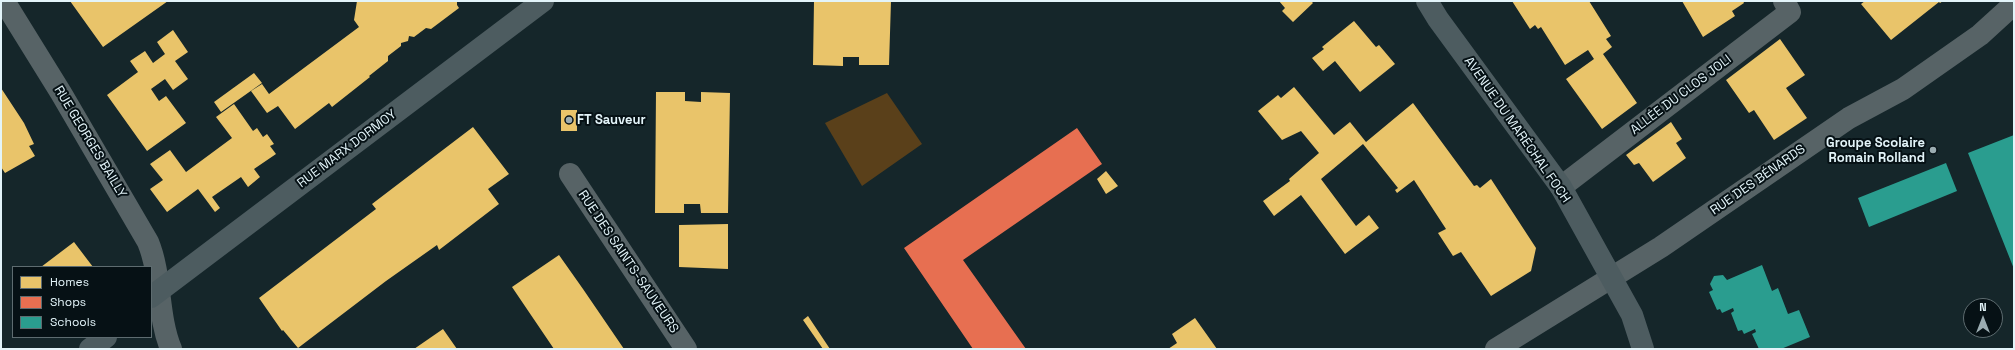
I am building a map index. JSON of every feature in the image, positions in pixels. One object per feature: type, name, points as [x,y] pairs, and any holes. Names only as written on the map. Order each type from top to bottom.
[{"type":"main road","name":"RUE MARX DORMOY","points":[[155,293],[215,250],[543,1]]},
{"type":"main road","name":"AVENUE DU MARÉCHAL FOCH","points":[[1427,1],[1561,187],[1632,315],[1643,349]]},
{"type":"main road","points":[[90,349],[105,338]]},
{"type":"street","name":"RUE GEORGES BAILLY","points":[[4,1],[61,93],[148,242],[154,258],[155,293],[164,332],[171,349]]},
{"type":"street","name":"ALLÉE DU CLOS JOLI","points":[[1561,187],[1790,12],[1784,1]]},
{"type":"street","name":"RUE DES BÉNARDS","points":[[1496,349],[1660,247],[1849,118],[1903,89],[1980,35],[2014,4]]},
{"type":"street","name":"RUE DES SAINTS-SAUVEURS","points":[[570,174],[686,349]]},
{"type":"shaded area","points":[[887,93],[922,144],[862,186],[825,123]]},
{"type":"building: Homes","points":[[70,1],[168,1],[103,47]]},
{"type":"building: Homes","points":[[357,1],[457,1],[459,8],[431,29],[426,28],[414,37],[409,36],[408,41],[401,43],[401,46],[388,56],[388,61],[369,76],[370,77],[332,107],[329,103],[295,129],[278,106],[267,113],[251,91],[262,84],[269,94],[359,27],[354,20]]},
{"type":"building: Homes","points":[[814,1],[891,1],[889,65],[859,65],[859,57],[843,57],[843,66],[813,65]]},
{"type":"building: Homes","points":[[1279,1],[1311,1],[1313,3],[1293,22],[1282,11],[1285,8]]},
{"type":"building: Homes","points":[[1512,1],[1589,1],[1611,36],[1606,39],[1612,47],[1603,54],[1637,103],[1602,129],[1566,79],[1594,59],[1588,50],[1565,65],[1541,27],[1538,29],[1535,25],[1530,29]]},
{"type":"building: Homes","points":[[1682,1],[1743,1],[1744,3],[1732,11],[1735,16],[1703,37]]},
{"type":"building: Homes","points":[[1865,1],[1943,1],[1940,3],[1939,2],[1891,40],[1861,4]]},
{"type":"building: Homes","points":[[1354,21],[1376,47],[1379,45],[1395,64],[1360,92],[1335,61],[1323,71],[1312,58],[1324,49],[1322,47]]},
{"type":"building: Homes","points":[[173,30],[188,52],[175,61],[188,79],[173,90],[165,79],[151,89],[159,101],[166,96],[186,123],[147,151],[107,95],[138,72],[130,61],[145,51],[153,63],[165,54],[157,42]]},
{"type":"building: Homes","points":[[1780,39],[1805,75],[1786,88],[1807,118],[1774,140],[1754,110],[1749,113],[1726,80]]},
{"type":"building: Homes","points":[[254,73],[262,83],[221,112],[214,102]]},
{"type":"building: Homes","points":[[1294,87],[1334,135],[1350,122],[1366,142],[1413,103],[1474,186],[1477,185],[1480,188],[1491,179],[1536,248],[1531,271],[1491,296],[1461,252],[1453,256],[1438,233],[1446,229],[1414,180],[1397,193],[1395,190],[1398,188],[1363,144],[1321,179],[1356,226],[1369,215],[1379,228],[1345,254],[1301,195],[1274,216],[1263,201],[1290,181],[1289,179],[1319,153],[1301,131],[1282,140],[1258,111],[1278,95],[1281,98]]},
{"type":"building: Homes","points":[[1,88],[24,123],[34,144],[29,146],[35,156],[5,173],[1,167]]},
{"type":"building: Homes","points":[[656,92],[685,92],[685,101],[701,102],[701,92],[730,93],[728,213],[701,213],[700,204],[684,204],[684,213],[655,213]]},
{"type":"building: Homes","points":[[234,104],[253,131],[257,128],[263,137],[267,134],[274,144],[270,146],[276,154],[254,169],[260,177],[248,187],[241,177],[212,197],[220,208],[215,212],[198,189],[167,212],[150,189],[163,180],[150,164],[170,150],[186,172],[232,138],[216,117]]},
{"type":"building: Homes","name":"FT Sauveur","points":[[561,110],[577,110],[577,131],[561,131]]},
{"type":"building: Homes","points":[[1671,122],[1682,139],[1676,143],[1686,158],[1653,182],[1639,163],[1634,165],[1626,155]]},
{"type":"building: Homes","points":[[473,127],[509,174],[488,189],[499,204],[439,250],[437,245],[386,281],[298,348],[283,330],[282,331],[259,298],[376,209],[372,204]]},
{"type":"building: Homes","points":[[1106,171],[1118,186],[1106,194],[1097,179]]},
{"type":"building: Homes","points":[[728,224],[728,269],[679,267],[679,225]]},
{"type":"building: Homes","points":[[74,242],[92,266],[42,266]]},
{"type":"building: Homes","points":[[559,255],[624,349],[554,349],[512,287]]},
{"type":"building: Homes","points":[[808,316],[830,349],[823,349],[803,320]]},
{"type":"building: Homes","points":[[1195,318],[1217,349],[1168,349],[1177,343],[1172,334]]},
{"type":"building: Homes","points":[[443,329],[457,349],[414,349]]},
{"type":"building: Shops","points":[[1077,128],[1102,164],[963,260],[1026,349],[973,349],[904,248]]},
{"type":"building: Schools","points":[[2014,135],[2014,269],[1968,153]]},
{"type":"building: Schools","points":[[1946,163],[1957,191],[1869,227],[1858,198]]},
{"type":"building: Schools","points":[[1762,265],[1772,291],[1778,288],[1788,314],[1799,310],[1810,337],[1781,349],[1759,349],[1752,334],[1756,332],[1755,329],[1744,334],[1742,330],[1738,331],[1731,313],[1734,311],[1733,308],[1722,313],[1720,309],[1717,310],[1709,292],[1713,290],[1710,284],[1714,276],[1723,275],[1727,280]]},
{"type":"place","name":"FT Sauveur","points":[[569,120]]},
{"type":"place","name":"Groupe Scolaire Romain Rolland","points":[[1933,150]]}]
